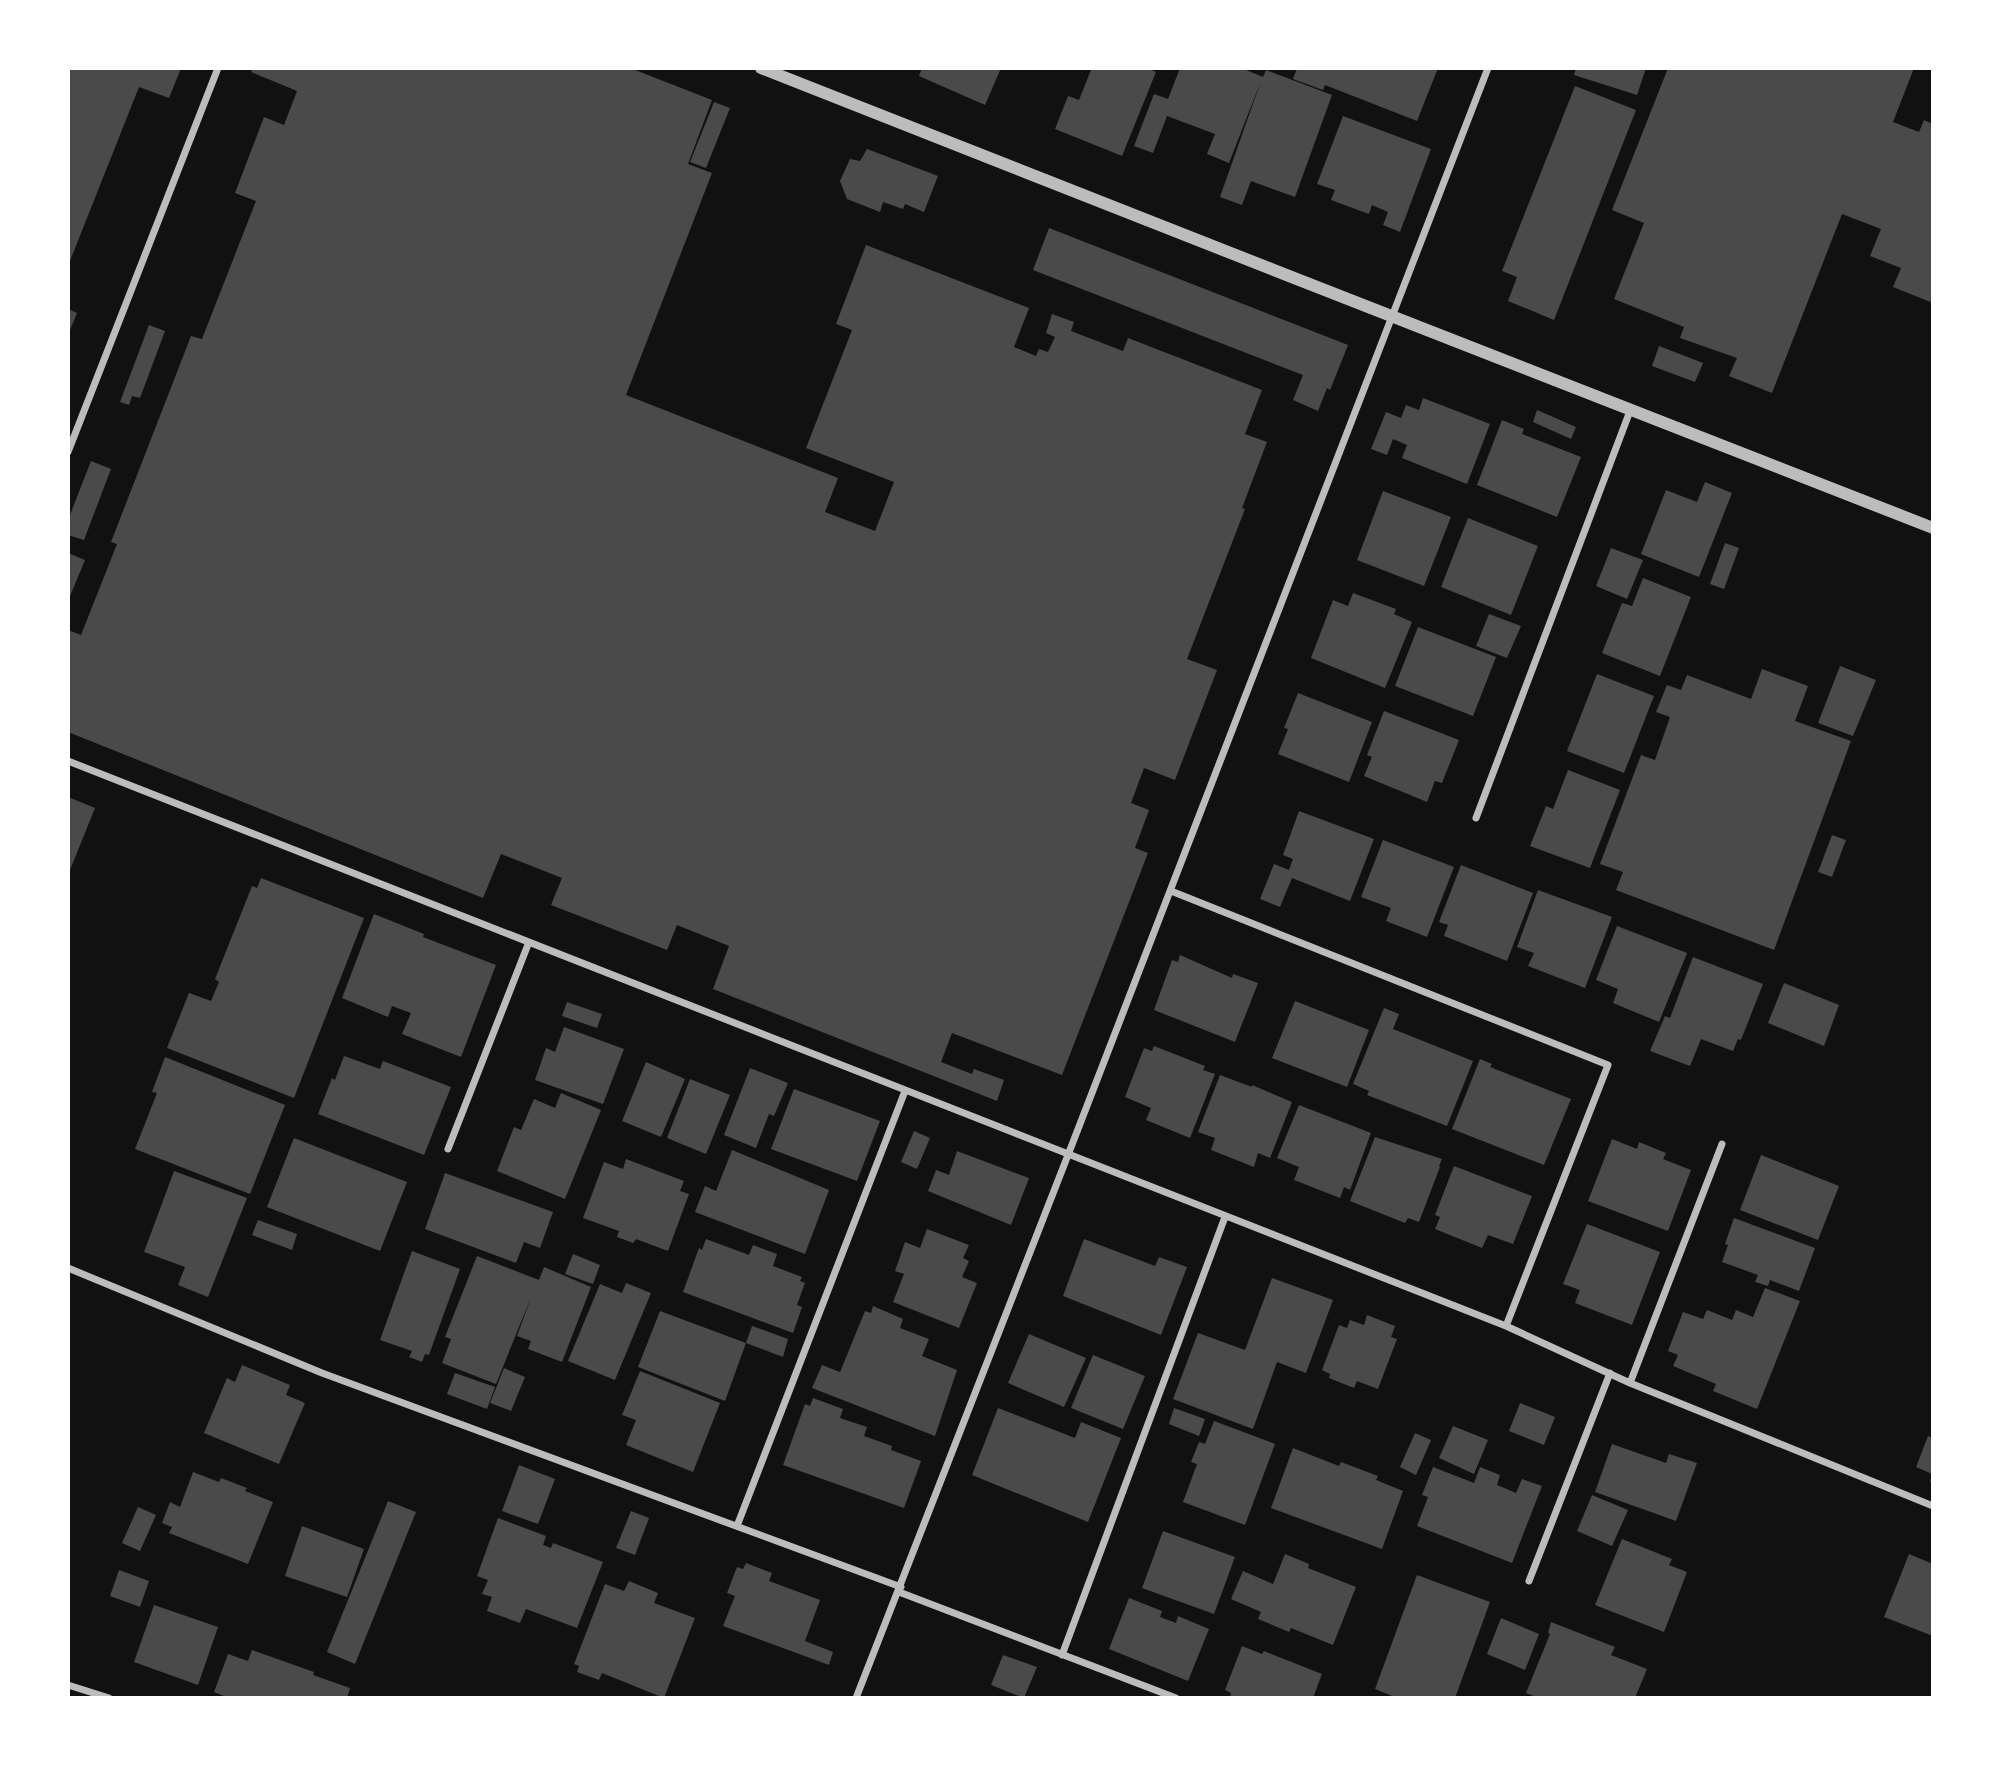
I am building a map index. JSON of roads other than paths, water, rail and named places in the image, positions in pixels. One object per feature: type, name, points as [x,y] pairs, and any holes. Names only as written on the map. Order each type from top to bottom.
[{"type":"street","points":[[68,452],[218,68]]},
{"type":"street","points":[[761,68],[1394,315],[1630,411],[1933,527]]},
{"type":"street","points":[[856,1698],[1069,1155],[1488,68]]},
{"type":"street","points":[[1476,818],[1630,411]]},
{"type":"street","points":[[68,761],[1506,1326],[1630,1383],[1933,1506]]},
{"type":"street","points":[[1171,891],[1608,1065],[1506,1326]]},
{"type":"street","points":[[448,1149],[529,942]]},
{"type":"street","points":[[737,1526],[905,1091]]},
{"type":"street","points":[[1630,1383],[1722,1144]]},
{"type":"street","points":[[1062,1655],[1225,1217]]},
{"type":"street","points":[[68,1268],[322,1373],[737,1526],[1176,1698]]},
{"type":"street","points":[[1529,1581],[1610,1373]]},
{"type":"street","points":[[68,1685],[108,1698]]}]
